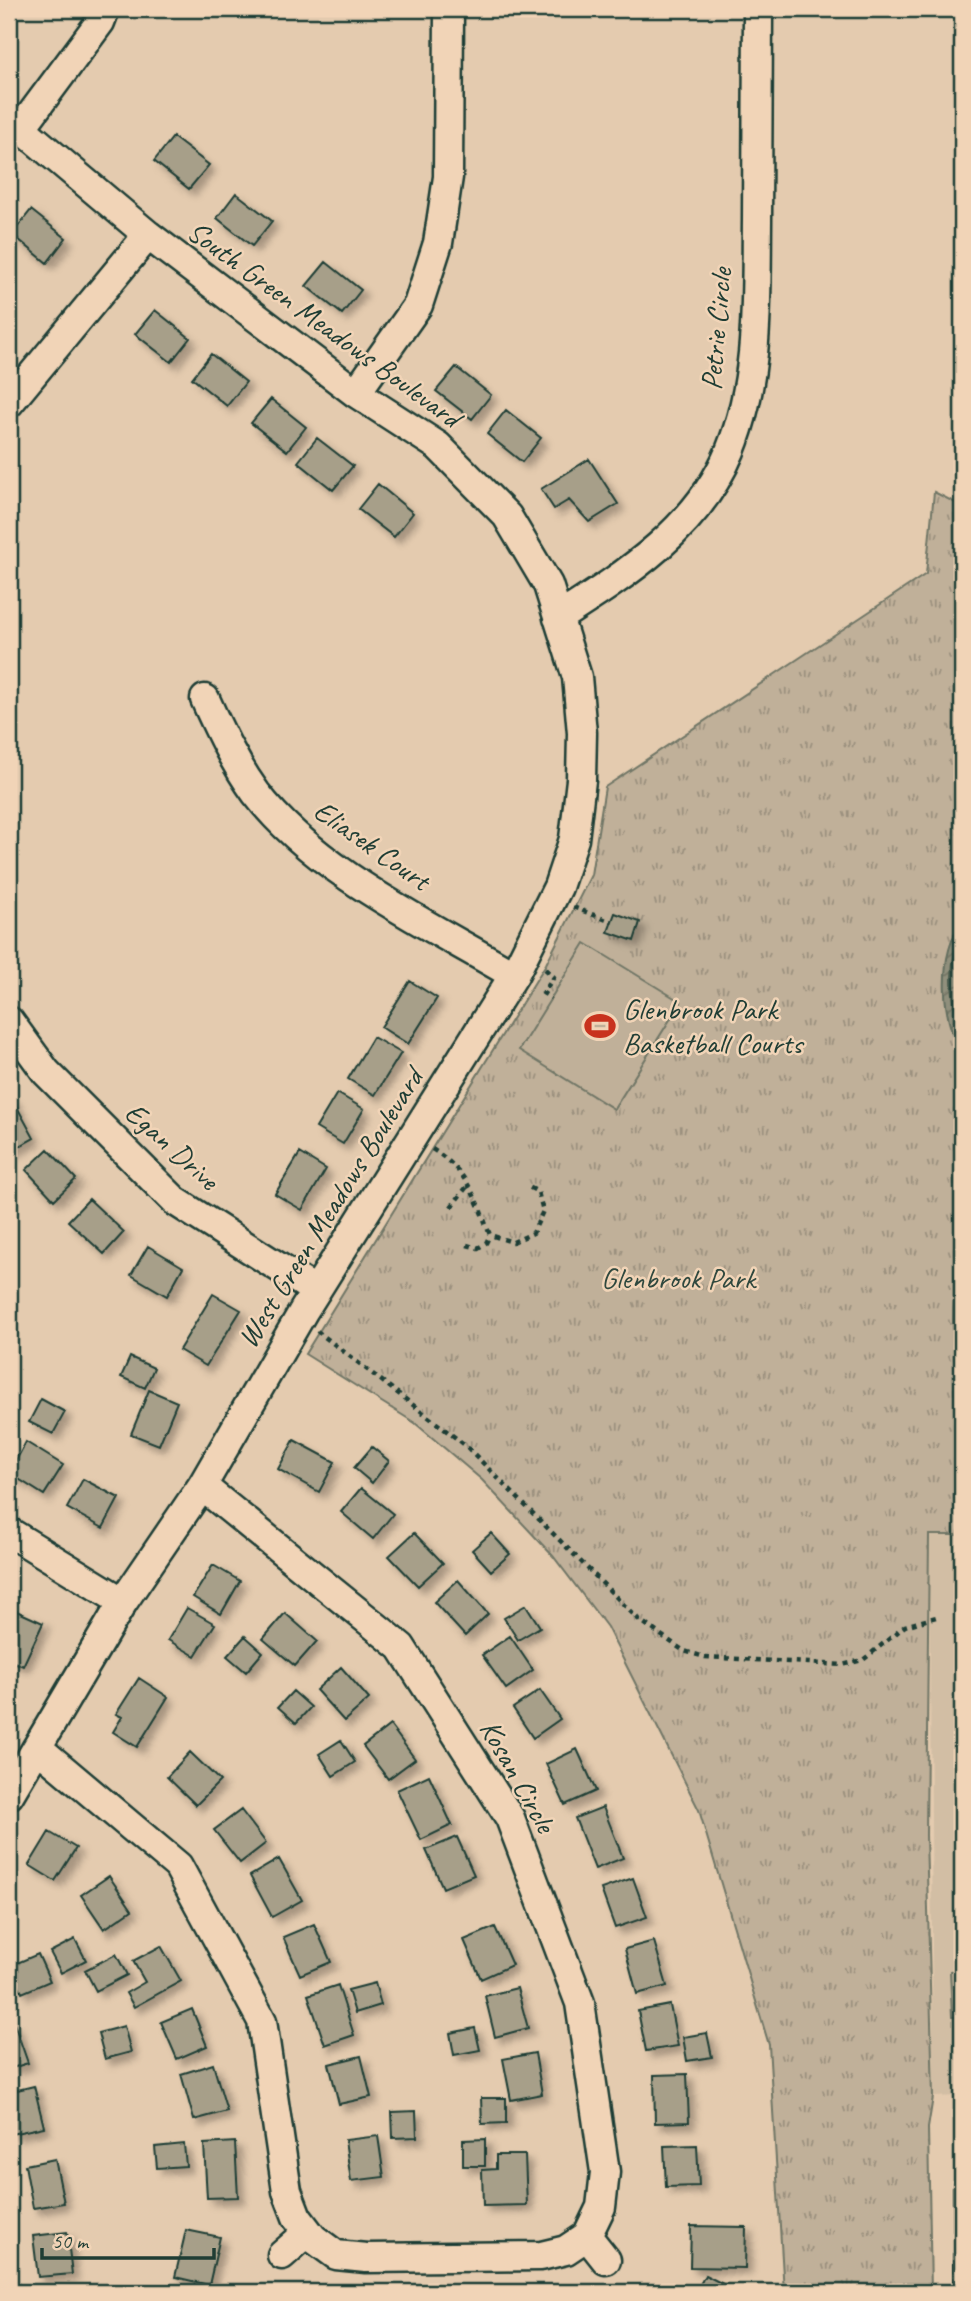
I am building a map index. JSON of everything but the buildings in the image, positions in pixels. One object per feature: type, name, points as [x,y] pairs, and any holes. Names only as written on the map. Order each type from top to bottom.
[{"type":"street","points":[[16,123],[100,22],[104,9]]},
{"type":"street","points":[[356,393],[418,305],[438,243],[448,177],[449,9]]},
{"type":"street","name":"Petrie Circle","points":[[558,618],[624,576],[657,550],[685,520],[730,452],[751,378],[756,313],[758,9]]},
{"type":"street","name":"South Green Meadows Boulevard","points":[[16,123],[148,235],[356,393],[438,446],[507,516],[548,585],[558,618]]},
{"type":"street","points":[[9,403],[148,235]]},
{"type":"street","name":"West Green Meadows Boulevard","points":[[9,1795],[39,1749],[123,1602],[202,1486],[310,1301],[514,975],[552,899],[574,839],[581,780],[577,677],[558,618]]},
{"type":"street","name":"Eliasek Court","points":[[205,699],[227,748],[257,794],[293,834],[341,872],[514,975]]},
{"type":"street","name":"Egan Drive","points":[[9,1021],[46,1072],[175,1201],[310,1301]]},
{"type":"street","name":"Kosan Circle","points":[[202,1486],[401,1647],[510,1818],[580,2003],[604,2172],[601,2207],[587,2236]]},
{"type":"street","points":[[9,1532],[123,1602]]},
{"type":"street","points":[[39,1749],[178,1866],[262,2021],[287,2191],[297,2217],[308,2232],[336,2255],[366,2258],[541,2256],[566,2250],[587,2236],[606,2260]]},
{"type":"street","points":[[282,2255],[308,2232]]},
{"type":"path","points":[[552,899],[612,922]]},
{"type":"path","points":[[411,1136],[444,1156],[470,1183],[490,1235],[486,1243],[478,1248],[467,1245]]},
{"type":"path","points":[[450,1207],[470,1183]]},
{"type":"path","points":[[490,1235],[513,1242],[533,1233],[544,1212],[538,1192],[527,1186]]},
{"type":"path","points":[[310,1301],[316,1331],[465,1445],[638,1619],[684,1651],[705,1657],[842,1665],[863,1660],[905,1626],[936,1617]]},
{"type":"shaded area","points":[[929,1534],[962,1534],[962,2096],[933,2097]]},
{"type":"green space","name":"Glenbrook Park","points":[[934,492],[962,506],[962,1222],[955,1323],[956,1362],[962,1392],[962,1535],[929,1535],[926,1835],[933,2097],[928,2128],[931,2292],[784,2292],[769,2045],[699,1810],[607,1627],[553,1556],[482,1480],[415,1423],[305,1354],[546,964],[591,875],[605,787],[926,574]]},
{"type":"green space","name":"Glenbrook Park Basketball Courts","points":[[585,943],[681,1002],[614,1109],[519,1050]]},
{"type":"green space","points":[[962,1970],[962,2017],[952,2017],[950,1971]]},
{"type":"water","points":[[962,921],[962,1056],[946,1006],[945,970],[948,952]]},
{"type":"water","points":[[962,1222],[962,1392],[957,1373],[954,1330],[955,1284]]},
{"type":"place","name":"Glenbrook Park Basketball Courts","points":[[600,1026]]}]
